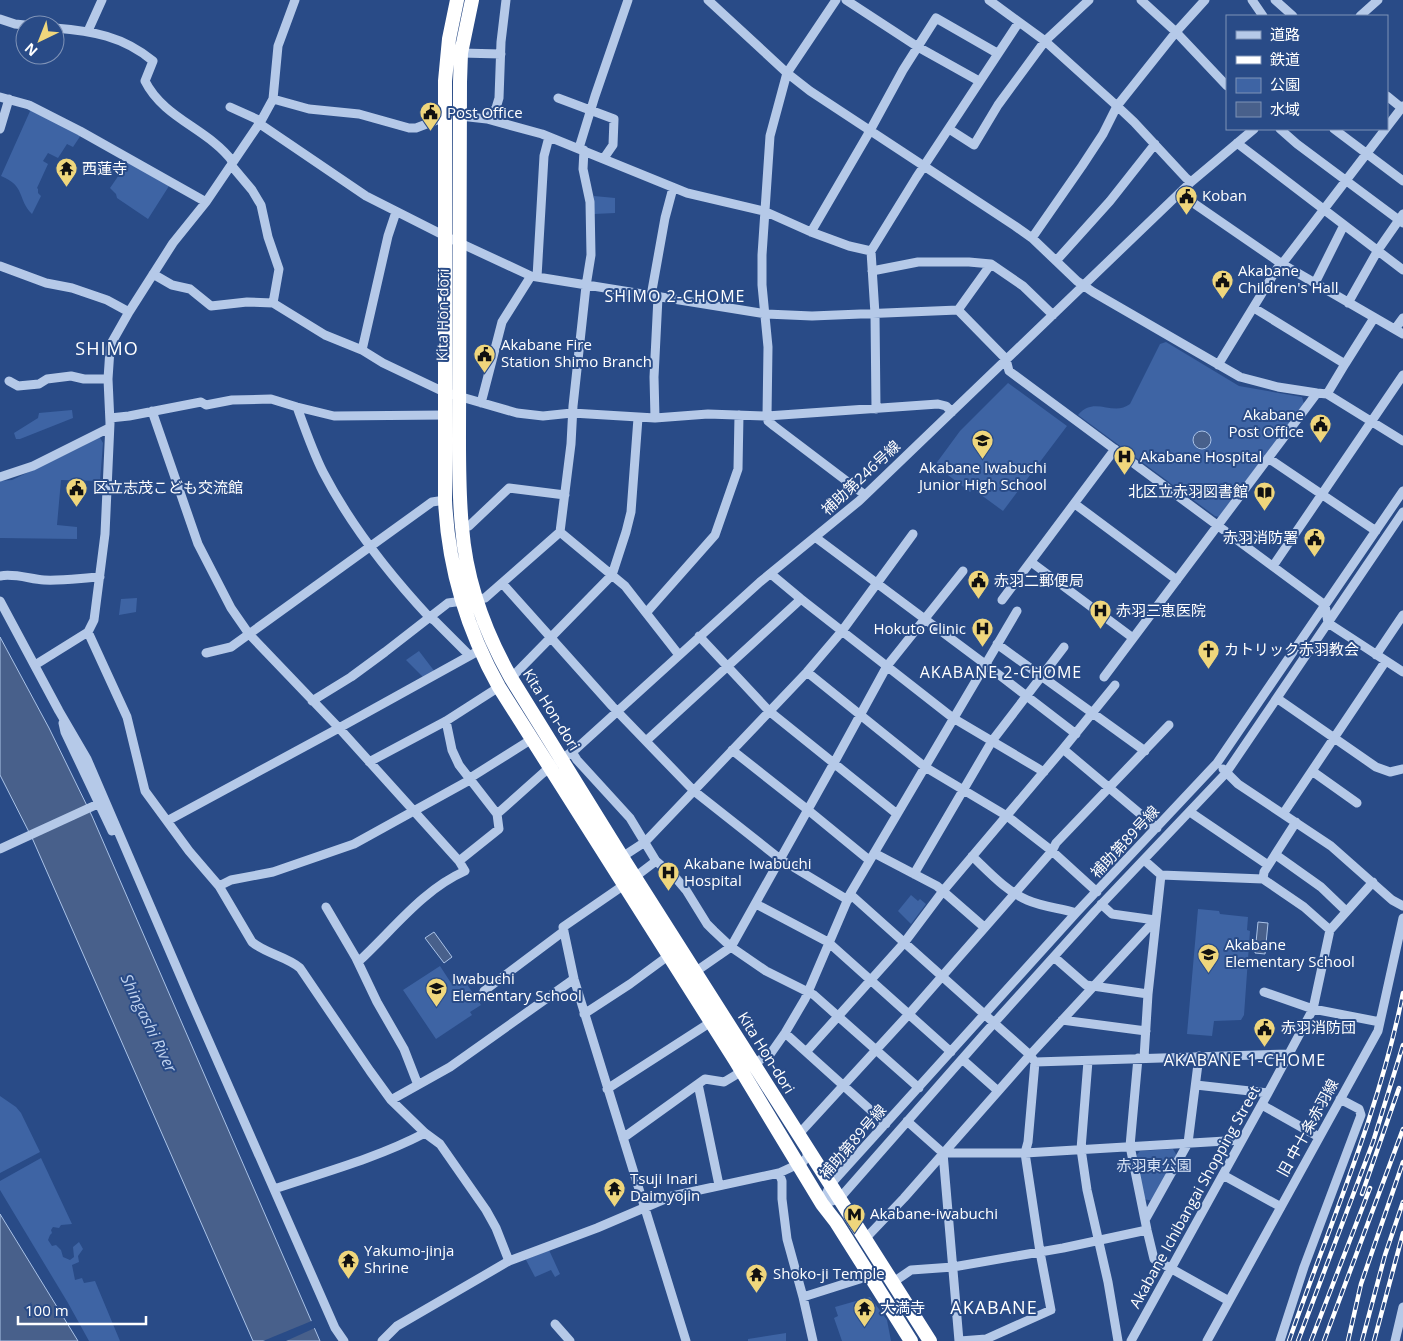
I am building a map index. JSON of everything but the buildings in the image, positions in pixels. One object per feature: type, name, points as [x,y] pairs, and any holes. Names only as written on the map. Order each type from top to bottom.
[{"type":"highway","name":"Kita Hon-dori","points":[[457,0],[447,63],[445,117],[445,500],[451,558],[474,652],[499,687],[550,768],[695,972],[748,1068],[798,1165],[911,1341]]},
{"type":"highway","name":"Kita Hon-dori","points":[[472,0],[461,53],[458,319],[461,526],[467,563],[476,599],[493,643],[511,678],[567,756],[622,857],[629,881],[668,956],[711,1022],[798,1135],[930,1341]]},
{"type":"street","points":[[88,31],[102,0]]},
{"type":"street","points":[[35,666],[88,632],[94,620],[105,534],[110,418],[108,379],[112,342],[173,244],[206,202],[261,122],[273,99],[278,46],[295,0]]},
{"type":"street","points":[[487,119],[496,108],[499,98],[502,29],[506,0]]},
{"type":"street","points":[[312,701],[351,677],[448,603],[485,598],[560,532],[571,444],[572,413],[586,286],[591,255],[589,193],[583,170],[582,149],[590,111],[628,0]]},
{"type":"street","points":[[708,0],[787,73],[827,104],[925,165],[1032,238],[1077,281],[1104,299],[1240,377],[1317,394],[1327,394],[1372,420],[1403,441]]},
{"type":"street","points":[[836,0],[787,73],[770,136],[764,211],[762,285],[768,347],[767,416],[768,421],[774,426],[865,495]]},
{"type":"street","points":[[846,0],[918,47],[979,81]]},
{"type":"street","points":[[989,0],[1045,41],[1117,106],[1192,182]]},
{"type":"street","points":[[948,129],[974,145],[998,105],[1045,41],[1089,0]]},
{"type":"street","points":[[1141,0],[1176,32],[1226,85]]},
{"type":"street","points":[[1032,238],[1103,134],[1117,106],[1176,32],[1205,0]]},
{"type":"street","points":[[1252,0],[1262,15]]},
{"type":"street","points":[[1275,0],[1292,15]]},
{"type":"street","points":[[1361,15],[1378,0]]},
{"type":"street","points":[[811,232],[870,131],[889,94],[936,18],[997,53]]},
{"type":"street","points":[[0,19],[15,24]]},
{"type":"street","points":[[876,409],[875,314],[871,251],[997,53],[1019,22]]},
{"type":"street","points":[[65,29],[88,31],[126,43],[153,61],[146,82],[150,91],[159,102],[218,146],[232,163],[261,205],[268,237],[279,269],[273,303]]},
{"type":"street","points":[[461,53],[501,54]]},
{"type":"street","points":[[1388,97],[1403,107],[1388,127]]},
{"type":"street","points":[[0,129],[4,98],[29,105],[80,131],[206,202]]},
{"type":"street","points":[[558,98],[614,119],[613,145],[604,158]]},
{"type":"street","points":[[273,99],[308,109],[359,114],[405,128],[416,128],[445,117]]},
{"type":"street","points":[[230,107],[261,122],[360,192],[445,236],[534,277],[766,314],[812,316],[958,310],[1006,359],[1009,371],[1325,605],[1328,623],[1403,672]]},
{"type":"street","points":[[460,116],[487,119],[526,129],[582,149],[687,193],[764,211],[811,232],[849,246],[871,251]]},
{"type":"street","name":"補助第246号線","points":[[496,814],[567,756],[699,636],[865,495],[1192,182],[1253,130]]},
{"type":"street","points":[[1281,130],[1347,181],[1402,219],[1378,250],[1348,303]]},
{"type":"street","points":[[1335,130],[1403,181]]},
{"type":"street","points":[[1218,365],[1278,267],[1386,130]]},
{"type":"street","points":[[481,403],[502,322],[534,277],[544,156],[549,138]]},
{"type":"street","points":[[1237,143],[1403,270]]},
{"type":"street","points":[[1056,261],[1110,201],[1155,144]]},
{"type":"street","points":[[656,418],[654,296],[665,218],[673,188]]},
{"type":"street","points":[[1180,195],[1282,264],[1403,334]]},
{"type":"street","points":[[362,350],[388,236],[396,212]]},
{"type":"street","points":[[1315,283],[1344,225]]},
{"type":"street","points":[[872,271],[918,262],[992,264],[1023,286],[1053,315]]},
{"type":"street","points":[[958,310],[992,264]]},
{"type":"street","points":[[0,266],[46,283],[78,290],[107,300],[130,312]]},
{"type":"street","points":[[153,274],[172,285],[190,289],[211,306],[247,302],[273,303],[326,335],[362,350],[389,366],[444,392],[517,414],[542,416],[572,413],[638,418],[708,414],[767,416],[938,404],[946,406],[952,412]]},
{"type":"street","points":[[1254,308],[1344,364]]},
{"type":"street","points":[[1327,394],[1374,318]]},
{"type":"street","points":[[1394,329],[1403,318]]},
{"type":"street","points":[[1273,566],[1403,375]]},
{"type":"street","points":[[9,381],[18,386],[39,384],[46,379],[71,376],[84,379],[108,379]]},
{"type":"street","points":[[1104,677],[1317,394]]},
{"type":"street","points":[[110,418],[201,402],[206,405],[232,400],[251,399],[271,399],[298,408],[334,416],[444,415]]},
{"type":"street","points":[[167,821],[474,652],[430,618],[399,584],[370,546],[350,518],[323,472],[298,408]]},
{"type":"street","points":[[152,411],[198,544],[231,608],[250,634],[414,810],[465,871],[455,875],[421,900],[358,962]]},
{"type":"street","points":[[646,613],[715,535],[738,469],[739,415]]},
{"type":"street","points":[[511,678],[612,575],[631,512],[638,418]]},
{"type":"street","points":[[0,477],[33,466],[109,428]]},
{"type":"street","points":[[1002,600],[1115,449]]},
{"type":"street","points":[[1268,458],[1376,531]]},
{"type":"street","points":[[461,526],[469,526],[509,488],[565,495]]},
{"type":"street","name":"補助第89号線","points":[[822,1204],[830,1186],[1076,913],[1217,764],[1403,491]]},
{"type":"street","points":[[206,653],[231,647],[432,502],[445,500]]},
{"type":"street","points":[[1075,504],[1177,580]]},
{"type":"street","name":"補助第89号線","points":[[822,1204],[839,1199],[1101,904],[1226,773],[1278,699],[1403,512]]},
{"type":"street","points":[[560,532],[625,586],[679,655]]},
{"type":"street","points":[[622,857],[645,842],[807,672],[842,630],[913,534]]},
{"type":"street","points":[[816,537],[1076,734]]},
{"type":"street","points":[[1031,562],[1133,638]]},
{"type":"street","points":[[695,972],[731,947],[887,666],[963,571]]},
{"type":"street","points":[[771,574],[954,718],[1044,772]]},
{"type":"street","points":[[0,576],[52,580],[100,577]]},
{"type":"street","points":[[502,583],[618,711],[694,791],[780,859],[849,897],[941,975],[1032,1059],[1088,1061],[1289,1054]]},
{"type":"street","points":[[646,740],[801,599]]},
{"type":"street","points":[[0,601],[87,759],[335,1328],[344,1341]]},
{"type":"street","points":[[623,1138],[704,1079],[724,1082],[771,1053],[805,999],[849,897],[1017,611]]},
{"type":"street","points":[[1376,655],[1403,615]]},
{"type":"street","points":[[88,632],[127,717],[146,790],[189,851],[219,886],[252,942],[260,949],[294,962],[300,968],[391,1100],[425,1133],[440,1144],[487,1211],[496,1228],[508,1260]]},
{"type":"street","points":[[699,636],[769,711],[897,814]]},
{"type":"street","points":[[997,644],[1145,751]]},
{"type":"street","points":[[914,874],[992,741],[1064,647]]},
{"type":"street","points":[[1283,814],[1385,662]]},
{"type":"street","points":[[807,672],[925,767],[1007,816],[1052,851],[1097,892]]},
{"type":"street","points":[[806,1052],[904,943],[943,891],[1115,685]]},
{"type":"street","points":[[369,762],[446,721],[499,687]]},
{"type":"street","points":[[1278,699],[1384,771],[1390,772],[1403,769]]},
{"type":"street","points":[[59,711],[65,732],[100,803],[124,858],[153,912]]},
{"type":"street","points":[[446,721],[452,750],[459,765],[496,814],[500,829],[459,862]]},
{"type":"street","points":[[798,1135],[909,1014],[941,975],[1052,851],[1056,843],[1169,725]]},
{"type":"street","points":[[219,886],[231,880],[273,872],[354,844],[468,781],[532,739]]},
{"type":"street","points":[[1063,749],[1157,828]]},
{"type":"street","points":[[732,750],[808,810],[872,857],[914,874],[943,891],[984,927]]},
{"type":"street","points":[[567,756],[577,760],[630,818],[656,861],[675,877],[686,890],[707,924],[731,947],[766,971],[808,991],[919,1088]]},
{"type":"street","points":[[1217,764],[1238,784],[1331,846],[1395,902],[1403,906]]},
{"type":"street","points":[[1312,771],[1357,803]]},
{"type":"street","points":[[0,849],[100,803]]},
{"type":"street","points":[[1190,812],[1268,865]]},
{"type":"street","points":[[1262,879],[1268,865],[1296,822]]},
{"type":"street","points":[[1276,855],[1321,887],[1346,911]]},
{"type":"street","points":[[972,856],[1014,894],[1045,906],[1062,908],[1076,913]]},
{"type":"street","points":[[1144,860],[1160,875],[1262,879],[1304,907],[1330,930]]},
{"type":"street","points":[[656,861],[563,927],[574,979],[584,1014],[686,1341]]},
{"type":"street","points":[[1160,875],[1146,1031],[1130,1146],[1154,1259],[1229,1301]]},
{"type":"street","name":"Akabane Ichibangai Shopping Street","points":[[1131,1341],[1313,1009],[1330,930],[1373,882]]},
{"type":"street","points":[[756,904],[828,942],[952,1052]]},
{"type":"street","points":[[1101,904],[1112,914],[1155,920]]},
{"type":"street","points":[[326,907],[358,962],[377,1002],[404,1049],[418,1085]]},
{"type":"street","name":"旧 中十条赤羽線","points":[[1207,1341],[1378,1031],[1403,918]]},
{"type":"street","points":[[864,1239],[998,1091],[1032,1059],[1062,1020],[1155,920]]},
{"type":"street","points":[[484,991],[564,931]]},
{"type":"street","points":[[584,1014],[600,1005],[668,956]]},
{"type":"street","points":[[1054,957],[1086,985],[1093,988],[1148,994]]},
{"type":"street","points":[[391,1100],[450,1068],[574,979]]},
{"type":"street","points":[[1264,992],[1313,1009],[1380,1022]]},
{"type":"street","points":[[1062,1020],[1146,1031]]},
{"type":"street","points":[[607,1089],[711,1022]]},
{"type":"street","points":[[785,1033],[886,1124]]},
{"type":"street","points":[[1145,1220],[1188,1143],[1199,1056]]},
{"type":"street","points":[[962,1059],[998,1091]]},
{"type":"street","points":[[943,1153],[960,1341],[986,1339],[1051,1310],[1025,1153],[1028,1142],[1032,1059]]},
{"type":"street","points":[[1088,1061],[1081,1149],[1087,1190],[1118,1341]]},
{"type":"street","points":[[698,1084],[719,1185]]},
{"type":"street","points":[[1196,1086],[1268,1093]]},
{"type":"street","points":[[1280,1341],[1304,1267],[1361,1115],[1359,1109],[1340,1099]]},
{"type":"street","points":[[1262,1105],[1319,1137]]},
{"type":"street","points":[[907,1121],[943,1153],[1025,1153],[1242,1140]]},
{"type":"street","points":[[274,1189],[370,1158],[398,1147],[425,1133]]},
{"type":"street","points":[[382,1341],[397,1326],[508,1260],[646,1208],[672,1196],[779,1173],[805,1160],[807,1150]]},
{"type":"street","points":[[779,1173],[782,1181],[782,1199],[788,1239],[813,1341]]},
{"type":"street","points":[[1223,1175],[1281,1207]]},
{"type":"street","points":[[892,1283],[912,1270],[953,1267],[1040,1252],[1147,1230]]},
{"type":"street","points":[[803,1297],[869,1274]]},
{"type":"street","points":[[1395,1341],[1403,1307]]},
{"type":"street","points":[[555,1324],[570,1341]]},
{"type":"green space","points":[[31,109],[81,135],[73,147],[67,144],[58,158],[48,153],[43,161],[48,164],[37,188],[41,196],[32,214],[24,203],[18,188],[1,176]]},
{"type":"green space","points":[[128,162],[169,186],[148,219],[117,198],[110,188]]},
{"type":"green space","points":[[594,196],[615,198],[615,213],[594,214]]},
{"type":"green space","points":[[1166,342],[1239,386],[1302,397],[1304,404],[1219,517],[1215,516],[1078,415],[1084,409],[1090,407],[1117,408],[1130,404],[1160,344]]},
{"type":"green space","points":[[1008,383],[1067,426],[1003,511],[973,489],[970,492],[935,465],[960,431]]},
{"type":"green space","points":[[72,410],[73,418],[16,439],[14,433],[38,418],[39,413]]},
{"type":"green space","points":[[99,436],[103,443],[100,481],[61,480],[57,525],[77,527],[77,539],[0,538],[0,481],[12,480],[83,446]]},
{"type":"green space","points":[[137,598],[136,612],[119,615],[121,599]]},
{"type":"green space","points":[[419,651],[435,672],[424,678],[406,660]]},
{"type":"green space","points":[[911,895],[918,901],[920,899],[926,904],[911,924],[898,911]]},
{"type":"green space","points":[[1198,909],[1248,917],[1247,930],[1250,931],[1244,1015],[1241,1020],[1214,1021],[1212,1036],[1187,1034]]},
{"type":"green space","points":[[440,966],[451,983],[462,977],[481,1005],[470,1012],[472,1015],[436,1039],[403,990]]},
{"type":"green space","points":[[0,1096],[16,1107],[21,1113],[40,1152],[0,1173]]},
{"type":"green space","name":"赤羽東公園","points":[[1173,1149],[1177,1156],[1153,1201],[1144,1199],[1136,1156],[1140,1151]]},
{"type":"green space","points":[[41,1158],[72,1224],[61,1225],[59,1228],[53,1227],[48,1240],[52,1246],[56,1245],[61,1250],[63,1257],[70,1260],[74,1257],[73,1247],[79,1242],[83,1249],[78,1256],[79,1262],[72,1265],[75,1280],[82,1278],[84,1283],[95,1281],[120,1341],[89,1341],[0,1190],[0,1181]]},
{"type":"green space","points":[[549,1250],[560,1274],[555,1277],[551,1270],[535,1277],[525,1258]]},
{"type":"green space","points":[[870,1297],[887,1320],[891,1341],[842,1341],[834,1318],[838,1316],[835,1307]]},
{"type":"green space","points":[[786,1333],[786,1341],[748,1341],[748,1339]]},
{"type":"water","points":[[1198,431],[1206,431],[1211,436],[1209,447],[1198,449],[1193,444],[1193,436]]},
{"type":"water","name":"Shingashi River","points":[[0,637],[49,728],[92,816],[320,1341],[253,1341],[33,840],[0,775]]},
{"type":"water","points":[[1258,922],[1268,923],[1265,954],[1255,953]]},
{"type":"water","points":[[434,932],[452,957],[444,963],[425,938]]},
{"type":"water","points":[[0,1214],[78,1341],[0,1341]]},
{"type":"pier","points":[[314,1320],[317,1327],[286,1341],[263,1341]]},
{"type":"railway","points":[[1289,1341],[1367,1126],[1393,1038],[1403,993]]},
{"type":"railway","points":[[1298,1341],[1373,1142],[1403,1045]]},
{"type":"railway","points":[[1362,1194],[1399,1088]]},
{"type":"railway","points":[[1324,1341],[1403,1129]]},
{"type":"railway","points":[[1348,1341],[1361,1284],[1403,1162]]},
{"type":"railway","points":[[1311,1341],[1370,1188]]},
{"type":"railway","points":[[1362,1341],[1385,1255],[1403,1202]]},
{"type":"railway","points":[[1374,1341],[1403,1233]]},
{"type":"place","name":"Post Office","points":[[431,132]]},
{"type":"place","name":"西蓮寺","points":[[66,188]]},
{"type":"place","name":"Koban","points":[[1186,215]]},
{"type":"place","name":"Akabane Children's Hall","points":[[1222,299]]},
{"type":"place","name":"Akabane Fire Station Shimo Branch","points":[[485,373]]},
{"type":"place","name":"Akabane Post Office","points":[[1320,443]]},
{"type":"place","name":"Akabane Iwabuchi Junior High School","points":[[983,459]]},
{"type":"place","name":"Akabane Hospital","points":[[1124,476]]},
{"type":"place","name":"区立志茂こども交流館","points":[[77,507]]},
{"type":"place","name":"北区立赤羽図書館","points":[[1264,511]]},
{"type":"place","name":"赤羽消防署","points":[[1314,557]]},
{"type":"place","name":"赤羽二郵便局","points":[[978,600]]},
{"type":"place","name":"赤羽三恵医院","points":[[1100,630]]},
{"type":"place","name":"Hokuto Clinic","points":[[982,648]]},
{"type":"place","name":"カトリック赤羽教会","points":[[1208,669]]},
{"type":"place","name":"Akabane Iwabuchi Hospital","points":[[668,892]]},
{"type":"place","name":"Akabane Elementary School","points":[[1209,973]]},
{"type":"place","name":"Iwabuchi Elementary School","points":[[436,1007]]},
{"type":"place","name":"赤羽消防団","points":[[1265,1047]]},
{"type":"place","name":"Tsuji Inari Daimyojin","points":[[614,1207]]},
{"type":"place","name":"Akabane-iwabuchi","points":[[854,1233]]},
{"type":"place","name":"Yakumo-jinja Shrine","points":[[348,1279]]},
{"type":"place","name":"Shoko-ji Temple","points":[[757,1293]]},
{"type":"place","name":"大満寺","points":[[864,1327]]},
{"type":"district","name":"SHIMO 2-CHOME","points":[[675,296]]},
{"type":"district","name":"SHIMO","points":[[107,349]]},
{"type":"district","name":"AKABANE 2-CHOME","points":[[1001,672]]},
{"type":"district","name":"AKABANE 1-CHOME","points":[[1245,1060]]},
{"type":"district","name":"AKABANE","points":[[994,1308]]}]
